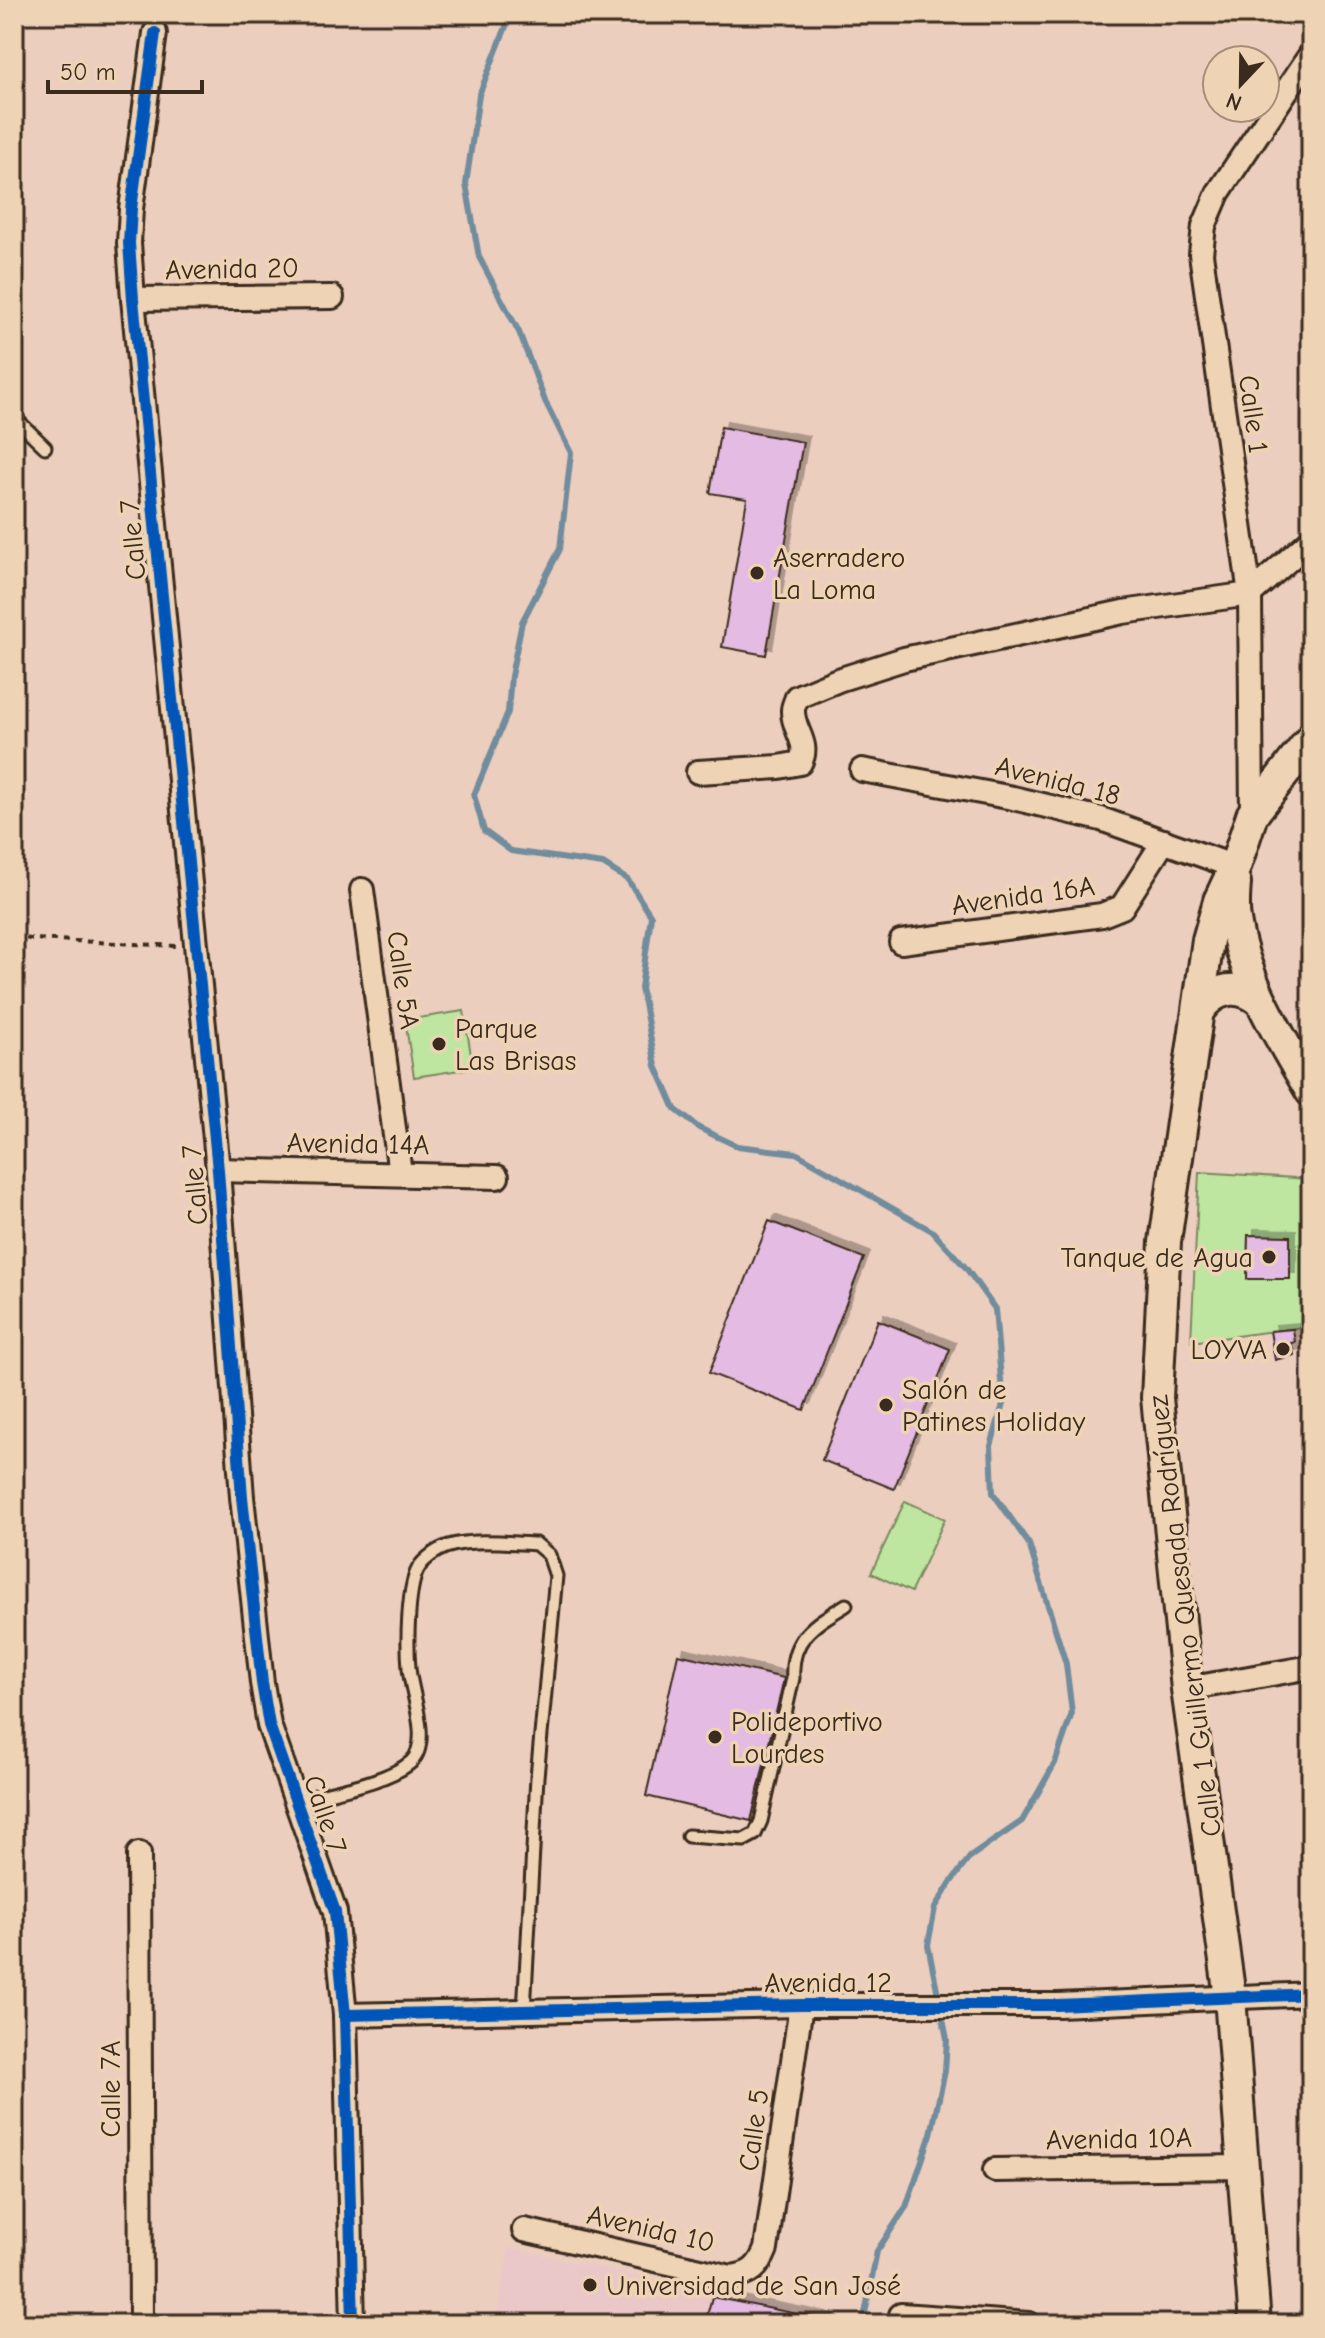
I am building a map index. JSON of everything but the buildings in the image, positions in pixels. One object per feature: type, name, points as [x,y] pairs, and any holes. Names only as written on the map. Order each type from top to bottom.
[{"type":"main road","points":[[1311,739],[1252,815],[1235,867],[1234,917],[1239,942],[1261,1001],[1311,1091]]},
{"type":"main road","name":"Calle 1 Guillermo Quesada Rodríguez","points":[[1235,867],[1219,901],[1208,940],[1165,1242],[1157,1398],[1187,1689],[1230,1997],[1255,2324]]},
{"type":"main road","points":[[1199,1010],[1213,994],[1233,989],[1243,990],[1261,1001]]},
{"type":"street","name":"Calle 7","points":[[155,33],[131,209],[129,243],[133,299],[218,1170],[242,1497],[262,1683],[269,1725],[335,1912],[345,2015],[353,2324]]},
{"type":"street","name":"Calle 1","points":[[1252,815],[1250,594],[1201,254],[1204,226],[1218,193],[1311,54]]},
{"type":"street","name":"Avenida 20","points":[[133,299],[332,297]]},
{"type":"street","points":[[698,772],[800,763],[804,745],[793,712],[797,697],[838,680],[904,659],[1123,612],[1250,594],[1311,540]]},
{"type":"street","name":"Avenida 18","points":[[862,770],[1027,801],[1101,819],[1235,867]]},
{"type":"street","name":"Avenida 16A","points":[[901,942],[1113,912],[1122,907],[1164,841]]},
{"type":"street","name":"Calle 5A","points":[[362,890],[400,1173]]},
{"type":"street","name":"Avenida 14A","points":[[218,1170],[497,1177]]},
{"type":"street","points":[[1187,1689],[1311,1667]]},
{"type":"street","name":"Calle 7A","points":[[139,1854],[141,2324]]},
{"type":"street","name":"Avenida 12","points":[[345,2015],[801,2005],[1058,2005],[1311,1994]]},
{"type":"street","name":"Calle 5","points":[[761,2263],[766,2249],[801,2005]]},
{"type":"street","name":"Avenida 10A","points":[[995,2170],[1244,2167]]},
{"type":"street","name":"Avenida 10","points":[[524,2230],[731,2277],[753,2272],[761,2263]]},
{"type":"street","points":[[901,2315],[1029,2324]]},
{"type":"lane","points":[[14,417],[45,447]]},
{"type":"lane","points":[[296,1801],[393,1775],[413,1760],[421,1743],[409,1668],[410,1611],[412,1584],[420,1565],[440,1550],[459,1544],[536,1544],[549,1555],[556,1576],[537,1777],[524,2011]]},
{"type":"lane","points":[[688,1836],[744,1840],[755,1834],[761,1821],[793,1678],[792,1662],[796,1648],[814,1625],[846,1605]]},
{"type":"path","points":[[14,938],[195,947]]},
{"type":"shaded area","name":"Universidad de San José","points":[[509,2248],[848,2322],[848,2324],[495,2324]]},
{"type":"green space","name":"Parque Las Brisas","points":[[464,1011],[473,1068],[414,1077],[405,1020]]},
{"type":"green space","points":[[1199,1172],[1311,1179],[1311,1326],[1191,1342]],"holes":[[[1248,1236],[1290,1236],[1289,1279],[1247,1278]]]},
{"type":"green space","points":[[905,1501],[945,1519],[911,1592],[871,1573]]},
{"type":"waterway","points":[[511,14],[479,95],[466,184],[479,257],[519,332],[545,401],[571,453],[560,549],[522,622],[511,676],[508,712],[474,795],[484,831],[511,851],[603,864],[628,880],[651,916],[641,988],[656,1066],[675,1109],[699,1128],[737,1146],[796,1153],[932,1231],[966,1268],[995,1309],[1003,1404],[991,1446],[993,1493],[1029,1544],[1066,1664],[1072,1713],[1055,1763],[1022,1821],[970,1857],[935,1908],[928,1945],[947,2039],[945,2071],[931,2134],[906,2207],[877,2251],[863,2324]]},
{"type":"cycle path","points":[[155,33],[131,209],[129,243],[133,299],[218,1170],[242,1497],[262,1683],[269,1725],[335,1912],[345,2015],[353,2324]]},
{"type":"cycle path","points":[[345,2015],[801,2005],[1058,2005],[1311,1994]]},
{"type":"place","name":"Aserradero La Loma","points":[[757,573]]},
{"type":"place","name":"Parque Las Brisas","points":[[439,1044]]},
{"type":"place","name":"Tanque de Agua","points":[[1269,1257]]},
{"type":"place","name":"LOYVA","points":[[1283,1349]]},
{"type":"place","name":"Salón de Patines Holiday","points":[[886,1405]]},
{"type":"place","name":"Polideportivo Lourdes","points":[[715,1737]]},
{"type":"place","name":"Universidad de San José","points":[[590,2285]]}]
